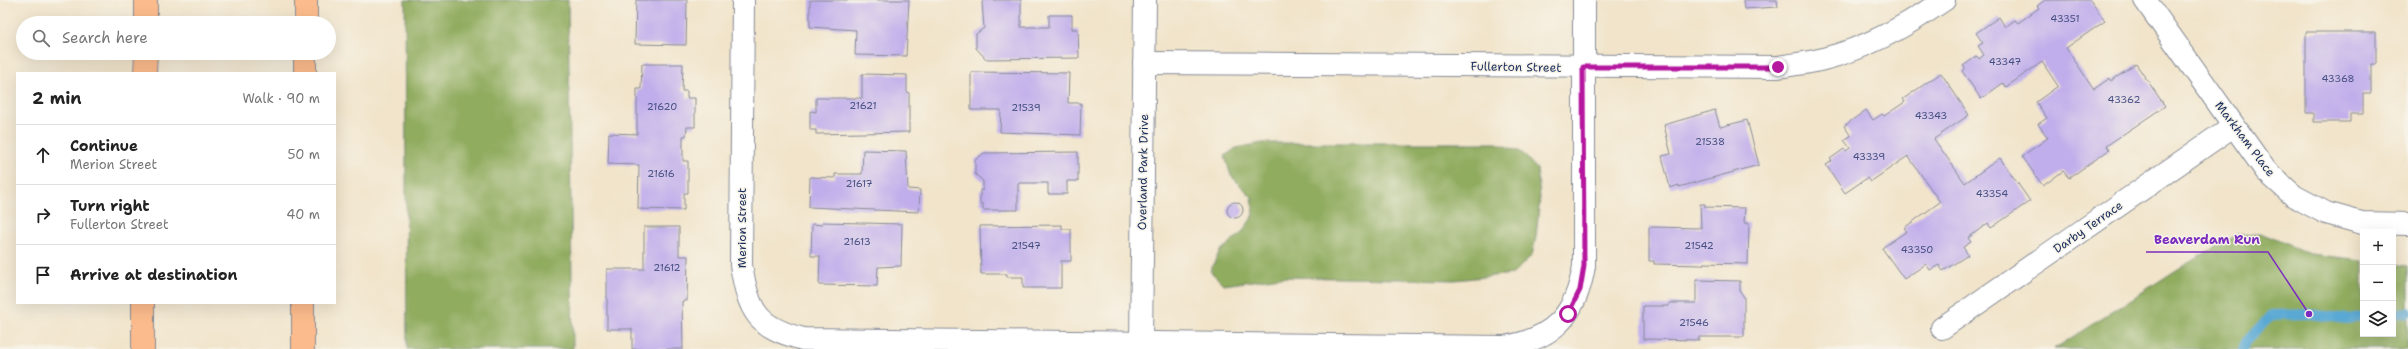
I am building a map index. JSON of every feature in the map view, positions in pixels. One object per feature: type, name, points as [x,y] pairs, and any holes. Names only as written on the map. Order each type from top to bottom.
[{"type":"highway","points":[[146,0],[146,16]]},
{"type":"highway","points":[[306,0],[306,16]]},
{"type":"highway","points":[[145,72],[146,60]]},
{"type":"highway","points":[[305,60],[305,72]]},
{"type":"highway","points":[[143,304],[143,349]]},
{"type":"highway","points":[[303,304],[303,349]]},
{"type":"street","name":"Merion Street","points":[[744,0],[741,265],[747,298],[760,319],[779,333],[803,339],[1504,347],[1522,344],[1548,332],[1568,314],[1580,290],[1584,266],[1584,0]]},
{"type":"street","name":"Overland Park Drive","points":[[1141,344],[1145,0]]},
{"type":"street","name":"Fullerton Street","points":[[1144,63],[1583,67],[1778,67],[1813,61],[1875,42],[1919,17],[1944,0]]},
{"type":"street","name":"Markham Place","points":[[2145,0],[2266,171],[2294,196],[2326,213],[2362,223],[2408,224]]},
{"type":"street","name":"Darby Terrace","points":[[1942,328],[2233,126]]},
{"type":"green space","points":[[405,0],[568,0],[573,349],[407,349]]},
{"type":"green space","points":[[1262,143],[1497,143],[1521,152],[1537,169],[1540,197],[1536,237],[1532,255],[1513,274],[1455,280],[1280,277],[1224,285],[1210,271],[1220,251],[1242,233],[1254,214],[1252,197],[1231,176],[1225,156],[1236,148]]},
{"type":"green space","points":[[2263,234],[2310,254],[2360,260],[2360,337],[2396,337],[2396,264],[2408,266],[2408,349],[2054,349],[2178,269],[2236,235]]},
{"type":"building","points":[[636,0],[687,0],[686,45],[635,44]]},
{"type":"building","points":[[810,0],[909,0],[906,56],[855,55],[856,30],[810,27]]},
{"type":"building","points":[[984,0],[1021,0],[1021,27],[1049,27],[1049,15],[1072,15],[1072,29],[1078,29],[1079,58],[986,59],[976,48],[976,34],[984,28],[982,2]]},
{"type":"building","points":[[1743,0],[1777,0],[1778,7],[1744,9]]},
{"type":"building","points":[[2045,0],[2090,0],[2105,21],[2066,48],[2094,89],[2110,78],[2111,81],[2136,64],[2165,106],[2106,146],[2109,150],[2069,178],[2063,171],[2043,186],[2022,156],[2048,138],[2038,124],[2047,118],[2036,102],[2058,86],[2042,62],[2006,87],[2003,83],[1981,99],[1962,71],[1965,68],[1963,66],[1977,56],[1979,59],[1984,55],[1978,46],[1983,43],[1976,33],[1999,17],[2005,27],[2015,20],[2018,23],[2039,8],[2037,6]]},
{"type":"building","points":[[2306,32],[2376,32],[2376,64],[2371,64],[2371,93],[2363,93],[2363,114],[2350,114],[2350,122],[2314,122],[2314,113],[2306,113]]},
{"type":"building","points":[[642,64],[683,64],[682,91],[687,91],[687,98],[695,98],[695,127],[687,127],[686,136],[683,136],[683,161],[688,161],[688,193],[684,193],[684,210],[638,209],[639,165],[608,164],[609,133],[637,134],[637,89],[641,89]]},
{"type":"building","points":[[971,72],[1069,73],[1068,103],[1081,103],[1080,135],[1000,132],[1001,110],[971,110]]},
{"type":"building","points":[[1941,73],[1969,115],[1934,139],[1965,183],[2000,158],[2030,201],[1991,228],[1988,223],[1968,238],[1971,242],[1963,247],[1968,255],[1943,271],[1939,265],[1930,270],[1926,264],[1904,279],[1882,248],[1907,231],[1904,228],[1940,202],[1908,156],[1870,182],[1867,178],[1845,193],[1826,165],[1832,161],[1830,159],[1844,149],[1846,151],[1850,148],[1844,140],[1851,136],[1844,126],[1866,110],[1873,120],[1882,114],[1884,116],[1905,102],[1903,99]]},
{"type":"building","points":[[862,74],[907,75],[907,92],[909,93],[909,132],[816,134],[816,130],[810,130],[810,111],[816,112],[816,98],[862,98]]},
{"type":"building","points":[[1715,110],[1720,127],[1747,120],[1759,165],[1679,187],[1679,185],[1670,188],[1662,156],[1671,154],[1664,125]]},
{"type":"building","points":[[863,150],[906,151],[908,189],[920,190],[919,212],[809,207],[810,177],[835,178],[835,174],[862,174]]},
{"type":"building","points":[[1078,152],[1078,181],[1067,181],[1067,194],[1048,194],[1048,183],[1018,183],[1018,210],[983,210],[983,204],[980,204],[980,190],[983,190],[983,181],[975,174],[975,160],[984,153]]},
{"type":"building","points":[[1232,202],[1238,202],[1243,207],[1241,216],[1238,218],[1232,218],[1227,213],[1227,207]]},
{"type":"building","points":[[1700,204],[1705,204],[1705,207],[1745,208],[1744,223],[1749,223],[1748,264],[1654,264],[1654,261],[1649,261],[1649,227],[1701,228]]},
{"type":"building","points":[[822,222],[902,224],[901,266],[878,267],[877,286],[819,285],[820,256],[811,256],[812,224],[822,225]]},
{"type":"building","points":[[1062,225],[1062,229],[1071,229],[1071,261],[1061,261],[1061,288],[1023,288],[1023,277],[1007,277],[1007,274],[981,274],[980,226]]},
{"type":"building","points":[[644,227],[679,227],[679,256],[688,256],[687,301],[682,301],[683,349],[632,349],[632,329],[607,329],[607,269],[644,269]]},
{"type":"building","points":[[1696,280],[1740,281],[1740,291],[1744,297],[1744,337],[1699,337],[1699,340],[1643,339],[1643,306],[1669,306],[1669,303],[1696,303]]},
{"type":"waterway","points":[[2396,314],[2408,312]]},
{"type":"waterway","points":[[2243,349],[2246,342],[2271,315],[2309,314],[2347,319],[2360,317]]},
{"type":"place","name":"Beaverdam Run","points":[[2309,314]]},
{"type":"route","points":[[1568,314],[1580,290],[1584,266],[1583,67],[1778,67]]}]
